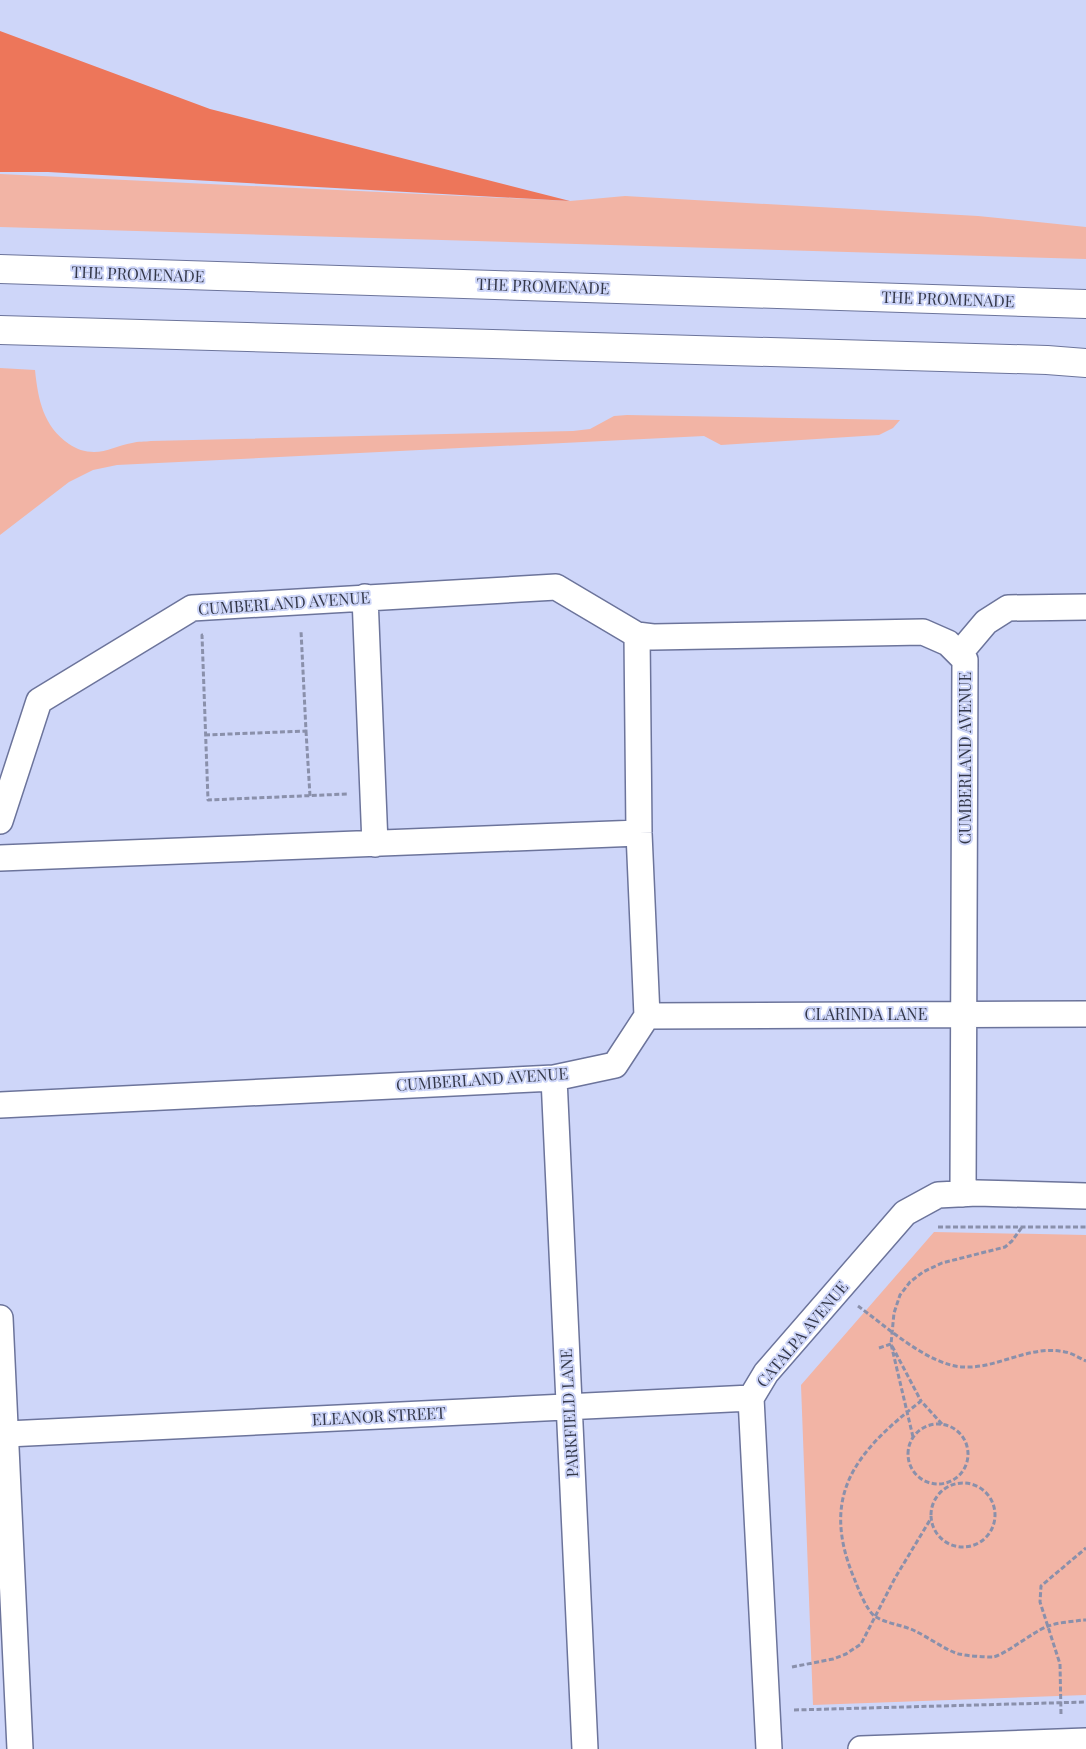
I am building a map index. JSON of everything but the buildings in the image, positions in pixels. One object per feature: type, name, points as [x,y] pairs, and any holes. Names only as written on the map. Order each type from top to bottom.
[{"type":"main road","name":"THE PROMENADE","points":[[0,269],[1086,304]]},
{"type":"main road","points":[[0,330],[1086,363]]},
{"type":"street","name":"CUMBERLAND AVENUE","points":[[0,821],[39,701],[192,608],[556,587],[636,635],[653,637],[923,632],[948,643],[965,660],[963,1194]]},
{"type":"street","points":[[365,598],[375,844]]},
{"type":"street","points":[[959,654],[986,622],[1008,608],[1086,607]]},
{"type":"street","points":[[636,635],[639,833],[647,1016]]},
{"type":"street","points":[[0,858],[639,833]]},
{"type":"street","name":"CLARINDA LANE","points":[[647,1016],[964,1013],[1086,1014]]},
{"type":"street","name":"CUMBERLAND AVENUE","points":[[0,1104],[554,1078],[615,1065],[647,1016]]},
{"type":"street","name":"PARKFIELD LANE","points":[[554,1078],[585,1749]]},
{"type":"street","name":"CATALPA AVENUE","points":[[769,1749],[751,1398],[766,1373],[905,1213],[938,1195],[1086,1196]]},
{"type":"street","points":[[0,1318],[7,1434],[20,1749]]},
{"type":"street","name":"ELEANOR STREET","points":[[7,1434],[751,1398]]},
{"type":"street","points":[[861,1749],[1086,1741]]},
{"type":"path","points":[[291,631],[310,630]]},
{"type":"path","points":[[301,631],[310,796]]},
{"type":"path","points":[[212,634],[202,635],[208,800],[373,793]]},
{"type":"path","points":[[205,736],[306,731]]},
{"type":"path","points":[[936,1227],[1086,1227]]},
{"type":"path","points":[[913,1437],[891,1344],[894,1313],[900,1295],[910,1282],[942,1263],[1006,1247],[1022,1227]]},
{"type":"path","points":[[837,1291],[926,1355],[944,1363],[964,1367],[1003,1361],[1022,1355],[1046,1351],[1064,1352],[1086,1361]]},
{"type":"path","points":[[879,1348],[891,1344]]},
{"type":"path","points":[[891,1344],[921,1401],[942,1424]]},
{"type":"path","points":[[921,1401],[892,1424],[873,1444],[853,1469],[845,1488],[841,1508],[841,1534],[850,1569],[861,1595],[874,1617],[914,1630],[958,1654],[995,1657],[1047,1626],[1086,1620]]},
{"type":"path","points":[[942,1424],[926,1426],[913,1437],[909,1446],[910,1466],[916,1475],[924,1481],[933,1484],[954,1482],[966,1483],[984,1491],[991,1499],[995,1519],[992,1529],[986,1538],[978,1544],[968,1547],[948,1544],[933,1529],[930,1520],[930,1510],[933,1501],[939,1493],[954,1482],[960,1475],[966,1467],[969,1458],[965,1440],[959,1432],[951,1426],[942,1424]]},
{"type":"path","points":[[793,1675],[792,1667],[833,1659],[846,1654],[861,1644],[895,1578],[930,1520]]},
{"type":"path","points":[[1062,1742],[1060,1664],[1040,1602],[1041,1586],[1086,1548]]},
{"type":"path","points":[[794,1701],[795,1720]]},
{"type":"path","points":[[794,1710],[1086,1702]]},
{"type":"shaded area","points":[[0,31],[210,109],[570,201],[48,172],[0,172]]},
{"type":"shaded area","points":[[0,174],[570,201],[625,196],[978,216],[1086,227],[1086,259],[0,227]]},
{"type":"shaded area","points":[[0,368],[35,370],[43,411],[53,429],[72,446],[91,452],[104,451],[134,442],[151,441],[573,431],[590,429],[614,416],[627,415],[900,420],[893,428],[879,435],[721,445],[704,436],[117,465],[93,470],[69,482],[0,535]]},
{"type":"shaded area","points":[[934,1232],[1086,1235],[1086,1695],[813,1705],[801,1385]]}]
